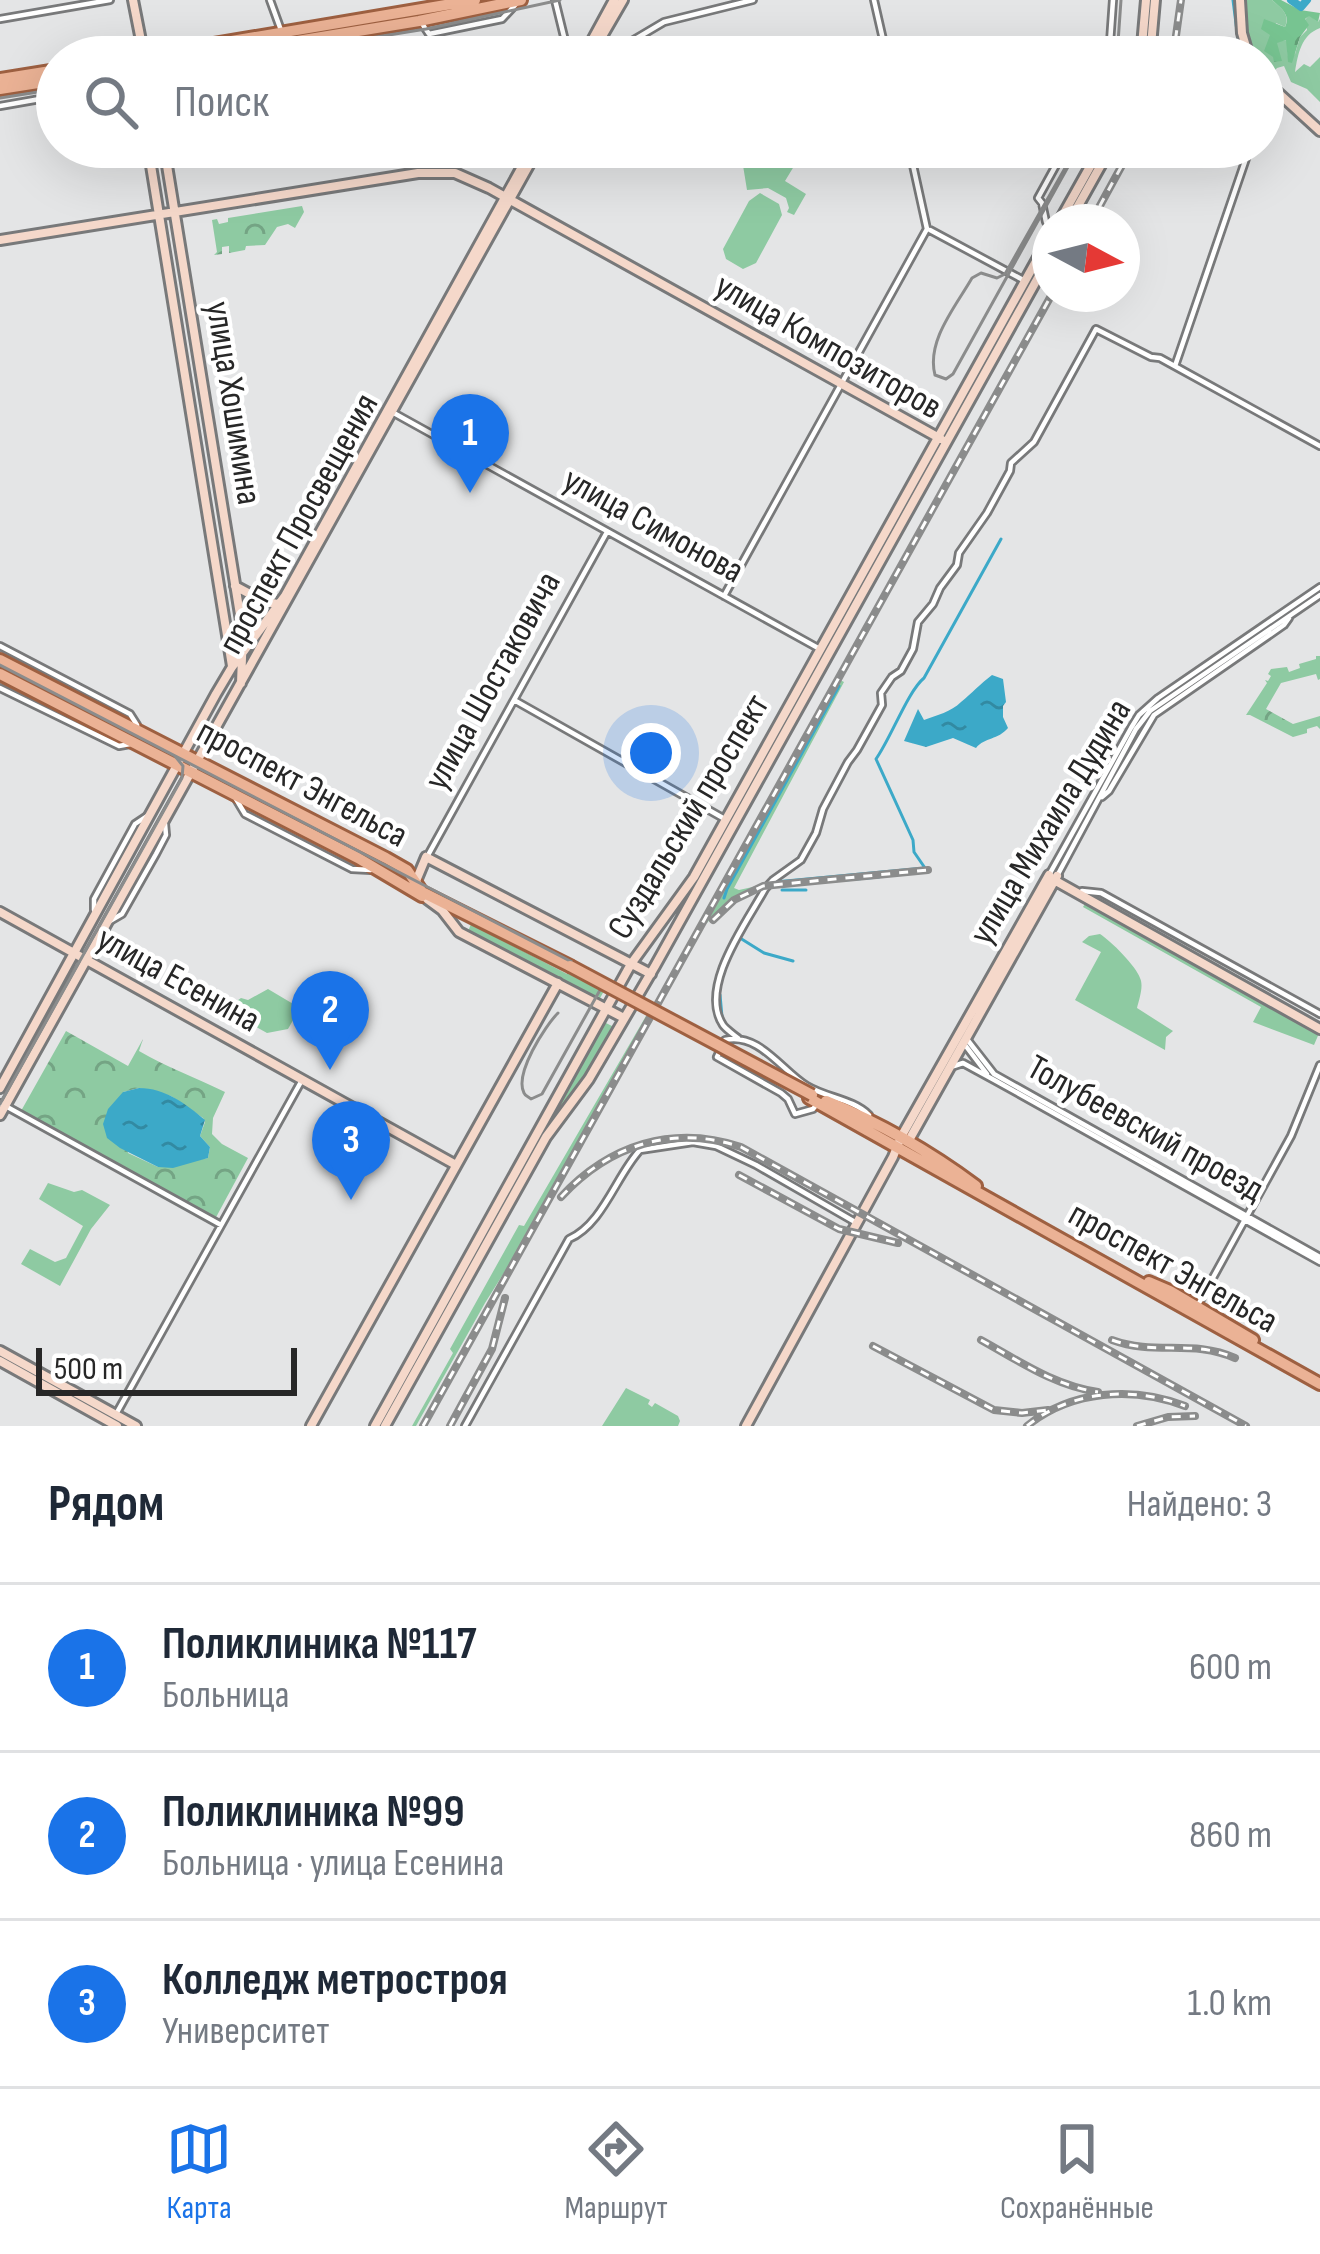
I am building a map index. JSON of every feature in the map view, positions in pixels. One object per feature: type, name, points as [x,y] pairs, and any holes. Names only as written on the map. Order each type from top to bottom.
[{"type":"main road","points":[[133,0],[139,36]]},
{"type":"main road","points":[[264,36],[475,0]]},
{"type":"main road","points":[[328,36],[520,0]]},
{"type":"main road","points":[[601,36],[618,0]]},
{"type":"main road","points":[[598,36],[618,0]]},
{"type":"main road","points":[[1144,0],[1144,36]]},
{"type":"main road","points":[[1152,36],[1156,0]]},
{"type":"main road","points":[[1240,0],[1243,36]]},
{"type":"main road","points":[[0,79],[36,73]]},
{"type":"main road","points":[[0,89],[36,83]]},
{"type":"main road","points":[[1284,98],[1320,131]]},
{"type":"main road","name":"улица Хошимина","points":[[151,168],[229,647],[241,685]]},
{"type":"main road","name":"улица Хошимина","points":[[168,168],[243,633],[241,655]]},
{"type":"main road","name":"проспект Просвещения","points":[[2,1108],[241,685],[524,168]]},
{"type":"main road","points":[[1068,204],[1088,168]]},
{"type":"main road","points":[[1079,204],[1099,168]]},
{"type":"main road","name":"улица Композиторов","points":[[0,242],[426,174],[454,175],[506,199],[941,440]]},
{"type":"main road","name":"Суздальский проспект","points":[[977,378],[1032,268]]},
{"type":"main road","name":"Суздальский проспект","points":[[386,1426],[546,1137],[589,1079],[650,974],[941,440],[1032,286]]},
{"type":"main road","name":"проспект Просвещения","points":[[0,1088],[241,655],[280,604],[390,411]]},
{"type":"main road","points":[[193,426],[209,424]]},
{"type":"main road","points":[[235,586],[265,602],[280,604]]},
{"type":"main road","points":[[243,633],[256,634]]},
{"type":"main road","points":[[229,647],[256,657]]},
{"type":"main road","name":"Суздальский проспект","points":[[375,1426],[632,964],[694,877],[825,652]]},
{"type":"main road","name":"проспект Энгельса","points":[[0,660],[90,700],[140,739]]},
{"type":"main road","name":"проспект Энгельса","points":[[0,674],[406,870],[422,892],[568,968]]},
{"type":"main road","name":"проспект Энгельса","points":[[194,767],[233,794],[374,870],[568,968]]},
{"type":"main road","name":"проспект Энгельса","points":[[426,857],[650,974]]},
{"type":"main road","name":"улица Шостаковича","points":[[406,870],[416,868],[426,857]]},
{"type":"main road","name":"улица Шостаковича","points":[[416,881],[426,857]]},
{"type":"main road","points":[[1053,877],[1320,1022]]},
{"type":"main road","points":[[1053,877],[1320,1022]]},
{"type":"main road","name":"улица Михаила Дудина","points":[[902,1144],[1053,877]]},
{"type":"main road","name":"проспект Энгельса","points":[[421,895],[464,935],[624,1018]]},
{"type":"main road","name":"улица Есенина","points":[[0,912],[456,1166]]},
{"type":"main road","points":[[464,935],[461,924],[470,920]]},
{"type":"main road","points":[[568,968],[813,1099]]},
{"type":"main road","points":[[311,1426],[558,983]]},
{"type":"main road","name":"улица Михаила Дудина","points":[[902,1144],[949,1069],[962,1036]]},
{"type":"main road","name":"проспект Энгельса","points":[[813,1099],[869,1119],[902,1144]]},
{"type":"main road","name":"проспект Энгельса","points":[[813,1099],[945,1162],[1005,1204],[1170,1291],[1320,1382]]},
{"type":"main road","points":[[746,1426],[902,1144]]},
{"type":"main road","points":[[0,1351],[113,1422]]},
{"type":"main road","points":[[0,1361],[113,1422],[136,1426]]},
{"type":"street","points":[[0,19],[110,0]]},
{"type":"street","points":[[270,0],[282,33]]},
{"type":"street","points":[[419,21],[429,34],[502,20],[520,0]]},
{"type":"street","points":[[555,0],[564,36]]},
{"type":"street","points":[[640,36],[664,22],[753,0]]},
{"type":"street","points":[[874,0],[882,36]]},
{"type":"street","points":[[1113,0],[1113,36]]},
{"type":"street","points":[[451,15],[461,28]]},
{"type":"street","points":[[0,106],[36,100]]},
{"type":"street","points":[[724,596],[927,229],[914,168]]},
{"type":"street","points":[[1043,204],[1038,198],[1054,168]]},
{"type":"street","points":[[1175,366],[1243,168]]},
{"type":"street","points":[[927,229],[1025,281]]},
{"type":"street","points":[[869,1119],[866,1111],[803,1084],[774,1057],[738,1038],[721,1021],[718,971],[765,889],[801,860],[823,809],[882,705],[881,693],[913,650],[918,622],[957,566],[959,553],[987,513],[1011,463],[1034,442],[1096,329],[1175,366],[1320,446]]},
{"type":"street","name":"улица Симонова","points":[[390,411],[825,652]]},
{"type":"street","name":"улица Шостаковича","points":[[426,857],[607,532]]},
{"type":"street","name":"улица Михаила Дудина","points":[[1053,877],[1112,767],[1159,704],[1320,591]]},
{"type":"street","name":"улица Михаила Дудина","points":[[1053,877],[1137,718],[1158,698],[1320,591]]},
{"type":"street","points":[[1097,800],[1109,790],[1154,715],[1284,625],[1293,612]]},
{"type":"street","points":[[0,646],[90,700]]},
{"type":"street","points":[[3,690],[19,683]]},
{"type":"street","points":[[3,690],[118,746],[140,739]]},
{"type":"street","points":[[514,700],[726,820]]},
{"type":"street","name":"Толубеевский проезд","points":[[962,1036],[981,1068],[996,1081]]},
{"type":"street","name":"Толубеевский проезд","points":[[962,1036],[994,1075],[1246,1218]]},
{"type":"street","points":[[738,1038],[725,1040],[717,1057],[782,1094],[795,1114],[813,1109],[813,1099]]},
{"type":"street","name":"Толубеевский проезд","points":[[949,1069],[963,1063],[1320,1259]]},
{"type":"street","points":[[1195,1310],[1292,1136],[1320,1065]]},
{"type":"street","points":[[113,1422],[302,1080]]},
{"type":"street","points":[[2,1108],[221,1226]]},
{"type":"street","points":[[465,1426],[569,1239],[588,1226],[637,1153],[693,1142],[716,1146],[855,1222]]},
{"type":"green space","points":[[1243,0],[1272,0],[1286,19],[1285,27],[1276,23],[1271,36],[1246,36]]},
{"type":"green space","points":[[1272,0],[1320,13],[1318,22],[1309,16],[1305,19],[1309,25],[1292,63],[1284,36],[1270,36],[1261,29],[1264,19],[1285,27],[1284,12]]},
{"type":"green space","points":[[1309,15],[1320,19],[1320,28],[1308,35],[1295,72],[1320,57],[1320,102],[1291,82],[1284,66],[1284,40],[1288,57],[1295,54]]},
{"type":"green space","points":[[743,168],[793,168],[785,181],[806,194],[794,215],[787,212],[786,198],[768,188],[747,190]]},
{"type":"green space","points":[[760,193],[779,204],[782,215],[756,263],[743,269],[726,259],[723,249],[749,201]]},
{"type":"green space","points":[[302,206],[304,212],[295,228],[288,224],[277,227],[265,245],[229,253],[229,246],[222,247],[222,254],[214,255],[212,220],[219,224],[228,218]]},
{"type":"green space","points":[[1320,656],[1320,679],[1316,674],[1281,683],[1266,709],[1293,724],[1320,716],[1320,729],[1317,726],[1293,737],[1246,715],[1271,669],[1287,667],[1289,672]]},
{"type":"green space","points":[[840,680],[844,682],[734,888],[757,886],[723,906],[706,924]]},
{"type":"green space","points":[[1086,902],[1320,1031],[1314,1045],[1253,1022],[1261,1007],[1083,907]]},
{"type":"green space","points":[[471,924],[567,974],[572,965],[610,980],[599,1000],[598,995],[595,998],[467,934]]},
{"type":"green space","points":[[1100,934],[1138,973],[1142,985],[1137,1008],[1173,1031],[1166,1037],[1165,1050],[1075,1000],[1101,952],[1082,942]]},
{"type":"green space","points":[[268,989],[300,1008],[288,1029],[267,1033],[242,1019],[247,1010],[227,1008],[241,998],[248,1000]]},
{"type":"green space","points":[[646,1016],[517,1252],[412,1426],[519,1225],[524,1226]]},
{"type":"green space","points":[[604,1022],[614,1027],[586,1076],[545,1131],[379,1426]]},
{"type":"green space","points":[[66,1031],[128,1066],[143,1039],[139,1051],[225,1092],[213,1118],[212,1134],[248,1158],[214,1221],[21,1111]],"holes":[[[139,1088],[171,1096],[203,1118],[200,1136],[210,1147],[208,1158],[158,1167],[128,1153],[123,1092]]]},
{"type":"green space","points":[[48,1183],[82,1190],[110,1205],[60,1286],[21,1264],[30,1249],[55,1262],[66,1258],[83,1226],[39,1199]]},
{"type":"green space","points":[[626,1388],[650,1400],[652,1407],[655,1403],[678,1416],[678,1426],[602,1426]]},
{"type":"water","points":[[992,675],[1003,679],[1003,717],[1008,728],[1004,732],[976,748],[953,738],[926,747],[904,741],[918,709],[924,720],[948,711]]},
{"type":"water","points":[[139,1088],[166,1094],[205,1120],[200,1136],[210,1147],[208,1158],[173,1168],[158,1167],[107,1138],[103,1124],[108,1109],[123,1092]]},
{"type":"waterway","points":[[1233,0],[1238,36]]},
{"type":"waterway","points":[[1291,0],[1301,7],[1307,0]]},
{"type":"waterway","points":[[775,882],[925,868],[876,759],[1001,539]]},
{"type":"waterway","points":[[724,898],[839,686]]},
{"type":"waterway","points":[[810,883],[879,877]]},
{"type":"waterway","points":[[782,890],[806,890]]},
{"type":"waterway","points":[[730,955],[755,911]]},
{"type":"waterway","points":[[740,938],[764,953],[793,961]]},
{"type":"waterway","points":[[720,995],[722,1017]]},
{"type":"tram line","points":[[382,36],[560,0]]},
{"type":"tram line","points":[[1118,36],[1121,0]]},
{"type":"tram line","points":[[0,98],[36,92]]},
{"type":"tram line","points":[[1065,168],[1005,274],[997,278],[981,273],[972,278],[939,337],[935,375],[946,379],[953,374],[1067,168]]},
{"type":"tram line","points":[[0,665],[597,975],[600,990],[542,1094],[531,1099],[524,1093],[523,1074],[558,1013]]},
{"type":"tram line","points":[[0,1104],[182,778],[183,766],[175,756]]},
{"type":"railway","points":[[1176,36],[1181,0]]},
{"type":"railway","points":[[1101,204],[1121,168]]},
{"type":"railway","points":[[423,1426],[1042,312]]},
{"type":"railway","points":[[713,920],[734,900],[763,886],[928,870]]},
{"type":"railway","points":[[561,1197],[600,1164],[644,1144],[691,1138],[741,1147],[1246,1426]]},
{"type":"railway","points":[[739,1175],[839,1229],[898,1243]]},
{"type":"railway","points":[[450,1426],[492,1349],[505,1298]]},
{"type":"railway","points":[[981,1340],[1052,1378],[1098,1392]]},
{"type":"railway","points":[[1112,1340],[1144,1347],[1204,1349],[1235,1358]]},
{"type":"railway","points":[[873,1346],[994,1410],[1048,1410]]},
{"type":"railway","points":[[1027,1426],[1063,1405],[1103,1395],[1145,1396],[1185,1406]]},
{"type":"railway","points":[[1137,1426],[1168,1417],[1195,1416]]},
{"type":"place","name":"Поликлиника №117","points":[[470,493]]},
{"type":"place","name":"Поликлиника №99","points":[[330,1070]]},
{"type":"place","name":"Колледж метростроя","points":[[351,1200]]}]
